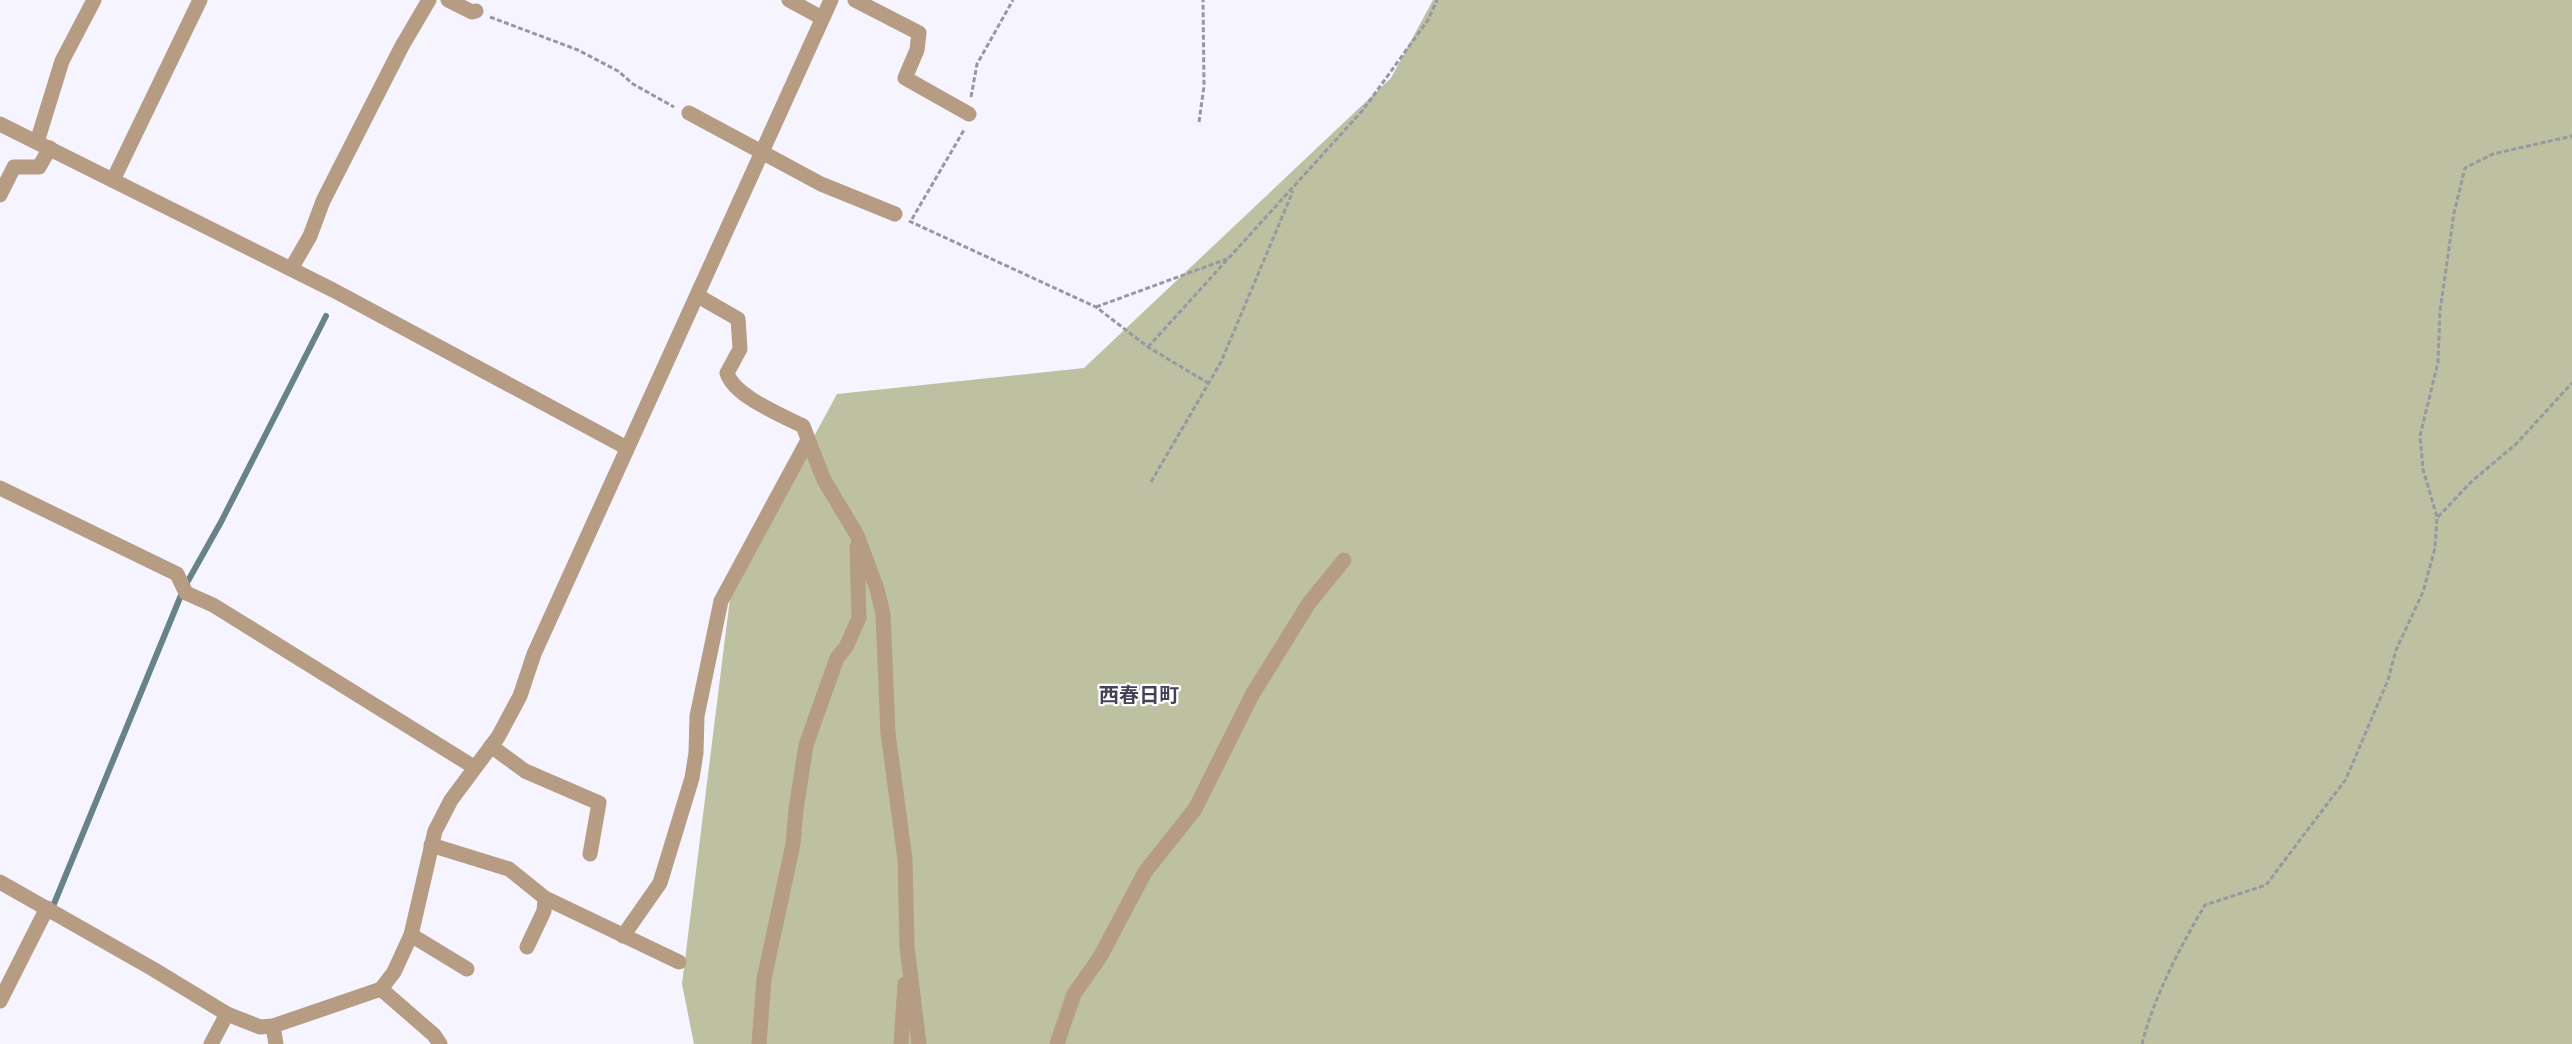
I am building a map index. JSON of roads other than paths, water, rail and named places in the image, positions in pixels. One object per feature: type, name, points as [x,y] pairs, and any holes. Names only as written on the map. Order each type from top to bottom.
[{"type":"street","points":[[0,195],[14,167],[39,167],[62,61],[94,0]]},
{"type":"street","points":[[113,180],[200,0]]},
{"type":"street","points":[[291,269],[310,236],[323,201],[402,46],[428,0]]},
{"type":"street","points":[[448,0],[472,12],[476,11]]},
{"type":"street","points":[[789,0],[822,18]]},
{"type":"street","points":[[0,882],[153,969],[227,1014],[260,1027],[273,1026],[381,989],[394,972],[410,935],[440,819],[474,767],[498,737],[520,696],[534,654],[609,494],[627,448],[698,296],[831,0]]},
{"type":"street","points":[[855,0],[919,33],[917,50],[905,78],[969,114]]},
{"type":"street","points":[[689,113],[821,184],[895,214]]},
{"type":"street","points":[[0,124],[291,269],[627,448]]},
{"type":"street","points":[[698,296],[738,320],[740,349],[727,372],[730,382],[764,407],[803,426],[824,480],[857,535],[877,589],[883,614],[888,733],[905,859],[907,950],[901,1044]]},
{"type":"street","points":[[623,936],[660,883],[692,778],[696,752],[697,716],[721,601],[808,440]]},
{"type":"street","points":[[0,488],[177,574],[186,593],[213,605],[474,767]]},
{"type":"street","points":[[759,1044],[764,979],[793,844],[796,809],[806,745],[837,658],[846,647],[859,618],[857,535]]},
{"type":"street","points":[[1057,1044],[1074,994],[1100,957],[1145,872],[1195,809],[1252,695],[1309,603],[1344,560]]},
{"type":"street","points":[[491,746],[526,771],[599,803],[590,854]]},
{"type":"street","points":[[432,845],[509,869],[545,898],[679,962]]},
{"type":"street","points":[[527,948],[544,910],[545,898]]},
{"type":"street","points":[[0,1001],[47,908]]},
{"type":"street","points":[[410,935],[468,969]]},
{"type":"street","points":[[907,950],[919,1044]]},
{"type":"street","points":[[381,989],[434,1035],[440,1044]]},
{"type":"street","points":[[211,1044],[227,1014]]},
{"type":"street","points":[[273,1026],[276,1044]]},
{"type":"waterway","points":[[51,911],[184,588],[221,522],[326,316]]},
{"type":"district","name":"西春日町","points":[[1139,695]]}]
